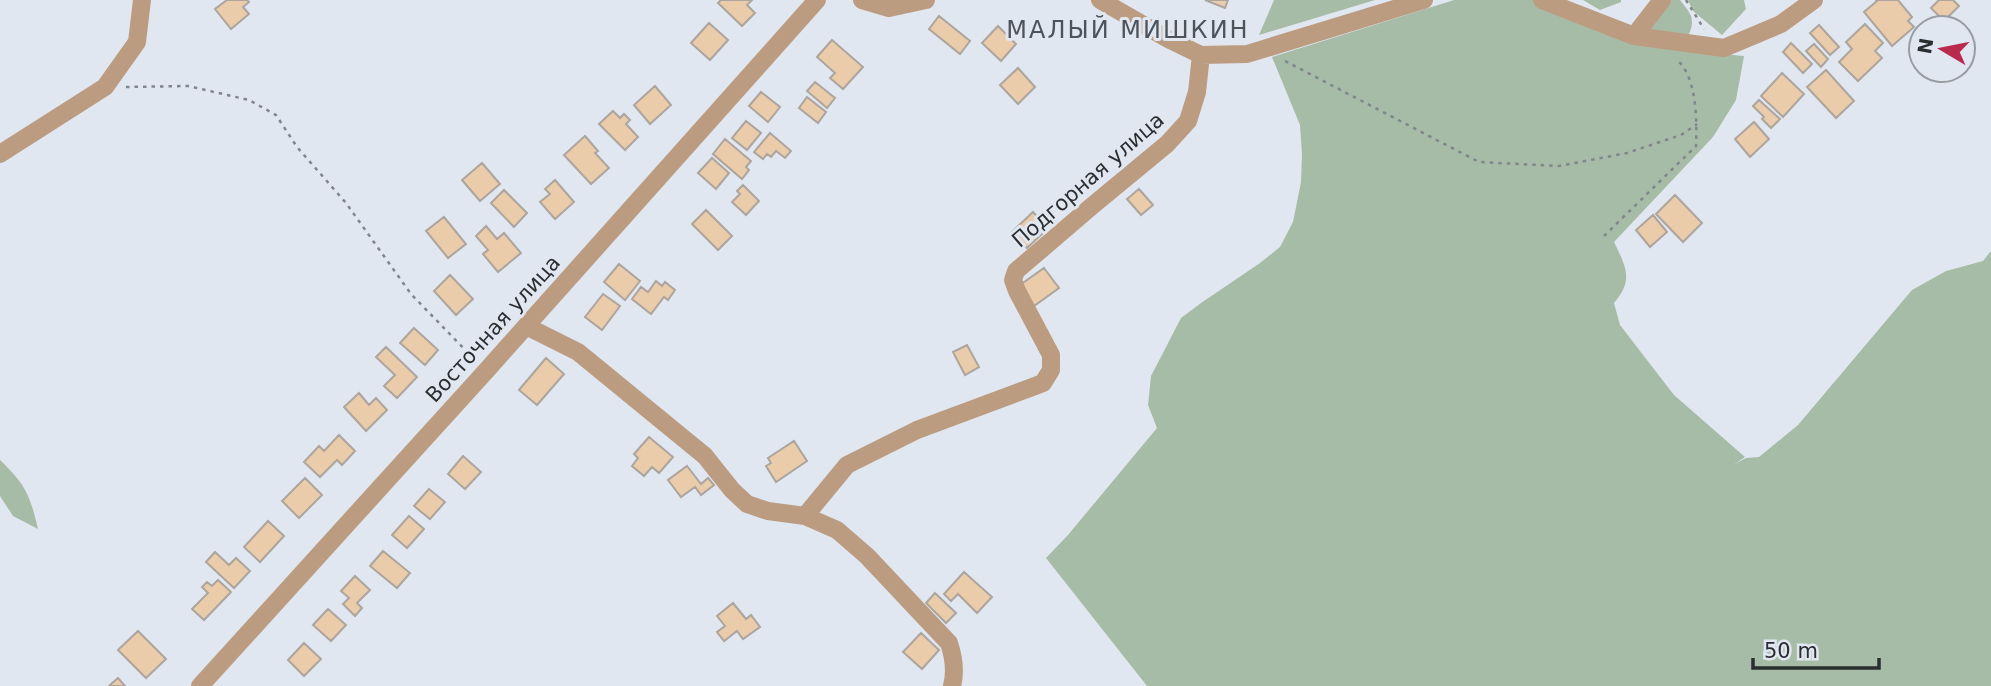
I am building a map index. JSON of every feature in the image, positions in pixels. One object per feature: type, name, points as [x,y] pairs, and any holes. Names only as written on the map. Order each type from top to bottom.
[{"type":"street","points":[[0,154],[105,87],[137,42],[142,0]]},
{"type":"street","name":"Восточная улица","points":[[200,686],[817,0]]},
{"type":"street","points":[[862,0],[889,8],[926,0]]},
{"type":"street","points":[[1100,0],[1201,55],[1247,54],[1424,0]]},
{"type":"street","points":[[1542,0],[1634,36],[1720,47],[1781,24],[1814,0]]},
{"type":"street","points":[[1634,36],[1662,0]]},
{"type":"street","name":"Подгорная улица","points":[[805,516],[847,465],[917,429],[1043,383],[1051,370],[1051,355],[1017,291],[1013,280],[1016,271],[1167,144],[1188,121],[1197,92],[1201,55]]},
{"type":"street","points":[[526,326],[578,352],[705,456],[747,504],[768,511],[805,516],[837,530],[867,556],[949,643],[955,660],[951,686]]},
{"type":"path","points":[[1686,0],[1720,47]]},
{"type":"path","points":[[1263,50],[1479,162],[1559,166],[1627,153],[1681,135],[1697,124]]},
{"type":"path","points":[[1604,236],[1696,146],[1697,109],[1685,66],[1674,57]]},
{"type":"path","points":[[105,87],[188,86],[248,100],[276,115],[297,147],[346,203],[411,294],[486,371]]},
{"type":"green space","points":[[1274,0],[1375,0],[1259,35]]},
{"type":"green space","points":[[1454,0],[1540,0],[1678,50],[1744,56],[1736,100],[1713,137],[1614,242],[1626,273],[1624,287],[1614,303],[1620,325],[1674,395],[1745,457],[1735,464],[1746,458],[1759,457],[1798,425],[1912,290],[1946,271],[1983,261],[1991,251],[1991,686],[1147,686],[1046,558],[1157,428],[1148,405],[1151,376],[1181,318],[1280,247],[1293,222],[1301,182],[1300,125],[1272,57]]},
{"type":"green space","points":[[1583,0],[1621,0],[1621,2],[1600,10]]},
{"type":"green space","points":[[1668,0],[1680,0],[1689,12],[1692,24],[1689,34],[1678,37],[1646,31]]},
{"type":"green space","points":[[1688,0],[1744,0],[1746,9],[1722,35],[1693,11]]},
{"type":"green space","points":[[0,460],[26,491],[38,529],[13,516],[0,496]]},
{"type":"building","points":[[227,0],[249,2],[243,7],[249,14],[231,29],[215,9]]},
{"type":"building","points":[[721,0],[752,0],[747,5],[755,13],[742,26],[718,3]]},
{"type":"building","points":[[1205,0],[1228,0],[1225,8]]},
{"type":"building","points":[[1898,0],[1910,14],[1907,14],[1907,33],[1892,46],[1864,12],[1877,1]]},
{"type":"building","points":[[1939,0],[1953,0],[1959,6],[1951,14],[1937,14],[1931,8]]},
{"type":"building","points":[[939,16],[970,41],[960,54],[929,29]]},
{"type":"building","points":[[709,23],[728,40],[710,60],[691,43]]},
{"type":"building","points":[[1865,24],[1883,43],[1875,51],[1882,58],[1858,81],[1839,62],[1852,49],[1846,42]]},
{"type":"building","points":[[1819,25],[1839,47],[1830,55],[1810,33]]},
{"type":"building","points":[[998,26],[1016,44],[1001,61],[982,43]]},
{"type":"building","points":[[832,40],[863,67],[843,89],[830,78],[835,73],[817,57]]},
{"type":"building","points":[[1791,43],[1812,64],[1803,73],[1783,52]]},
{"type":"building","points":[[1814,44],[1828,59],[1821,67],[1806,51]]},
{"type":"building","points":[[1018,68],[1035,87],[1018,104],[1000,85]]},
{"type":"building","points":[[1826,70],[1854,101],[1836,118],[1807,87]]},
{"type":"building","points":[[1782,73],[1804,94],[1783,117],[1761,96]]},
{"type":"building","points":[[815,82],[835,98],[827,108],[807,91]]},
{"type":"building","points":[[655,86],[671,105],[650,124],[634,105]]},
{"type":"building","points":[[761,92],[780,107],[768,122],[749,106]]},
{"type":"building","points":[[807,97],[826,112],[818,123],[799,108]]},
{"type":"building","points":[[1759,100],[1780,119],[1771,128],[1753,106]]},
{"type":"building","points":[[613,111],[620,118],[624,114],[630,120],[626,124],[638,137],[625,150],[599,124]]},
{"type":"building","points":[[746,121],[761,133],[747,150],[732,138]]},
{"type":"building","points":[[1754,122],[1769,139],[1750,157],[1735,139]]},
{"type":"building","points":[[770,133],[791,151],[785,158],[776,151],[771,157],[767,154],[763,159],[754,152]]},
{"type":"building","points":[[585,136],[598,151],[595,153],[609,168],[591,184],[564,155]]},
{"type":"building","points":[[725,139],[751,161],[746,167],[749,170],[742,179],[713,154]]},
{"type":"building","points":[[712,158],[729,173],[716,189],[698,173]]},
{"type":"building","points":[[482,163],[500,184],[480,201],[462,180]]},
{"type":"building","points":[[555,180],[574,202],[555,219],[540,202],[550,194],[545,189]]},
{"type":"building","points":[[743,185],[759,201],[746,215],[732,202],[740,194],[737,191]]},
{"type":"building","points":[[1139,189],[1153,205],[1141,215],[1127,199]]},
{"type":"building","points":[[504,190],[527,213],[514,227],[491,203]]},
{"type":"building","points":[[1675,195],[1702,223],[1683,242],[1656,214]]},
{"type":"building","points":[[706,210],[732,236],[718,250],[692,224]]},
{"type":"building","points":[[1033,212],[1045,225],[1039,230],[1043,233],[1027,248],[1012,232]]},
{"type":"building","points":[[1653,215],[1667,232],[1650,247],[1636,230]]},
{"type":"building","points":[[444,217],[466,244],[448,258],[426,231]]},
{"type":"building","points":[[486,226],[497,239],[504,233],[521,253],[498,272],[483,254],[488,250],[476,236]]},
{"type":"building","points":[[619,264],[640,281],[625,300],[604,282]]},
{"type":"building","points":[[1044,268],[1059,288],[1034,306],[1020,285]]},
{"type":"building","points":[[450,275],[473,299],[456,315],[434,291]]},
{"type":"building","points":[[656,281],[662,286],[665,282],[675,290],[668,300],[664,297],[651,314],[632,299],[641,287],[648,292]]},
{"type":"building","points":[[603,294],[620,306],[602,330],[585,317]]},
{"type":"building","points":[[414,328],[438,350],[425,365],[400,343]]},
{"type":"building","points":[[967,345],[979,367],[965,375],[953,352]]},
{"type":"building","points":[[386,347],[417,377],[397,398],[384,386],[395,375],[376,357]]},
{"type":"building","points":[[546,358],[564,374],[537,405],[519,390]]},
{"type":"building","points":[[359,393],[369,405],[376,398],[387,410],[366,431],[344,407]]},
{"type":"building","points":[[339,435],[355,451],[342,465],[337,460],[320,477],[304,462],[319,446],[324,451]]},
{"type":"building","points":[[649,437],[673,457],[659,473],[652,467],[644,476],[632,466],[638,458],[634,454]]},
{"type":"building","points":[[794,441],[807,461],[776,482],[766,466],[771,463],[768,458]]},
{"type":"building","points":[[463,456],[481,472],[465,489],[448,474]]},
{"type":"building","points":[[687,466],[701,484],[708,478],[714,485],[701,495],[695,487],[681,497],[668,480]]},
{"type":"building","points":[[305,478],[322,495],[299,518],[282,501]]},
{"type":"building","points":[[429,489],[445,502],[430,519],[414,506]]},
{"type":"building","points":[[409,516],[424,529],[407,548],[392,535]]},
{"type":"building","points":[[268,521],[284,536],[260,562],[244,547]]},
{"type":"building","points":[[383,551],[410,573],[397,588],[370,566]]},
{"type":"building","points":[[215,552],[229,565],[236,558],[250,571],[234,588],[206,562]]},
{"type":"building","points":[[964,572],[992,597],[977,613],[958,594],[951,601],[944,594]]},
{"type":"building","points":[[355,576],[370,590],[357,603],[362,608],[355,616],[343,604],[349,598],[341,591]]},
{"type":"building","points":[[218,580],[231,592],[204,620],[192,609],[208,593],[202,587],[207,582],[212,586]]},
{"type":"building","points":[[935,593],[956,613],[946,623],[926,603]]},
{"type":"building","points":[[733,603],[746,619],[751,615],[760,627],[743,639],[737,631],[724,641],[717,632],[725,626],[717,616]]},
{"type":"building","points":[[328,609],[346,625],[331,641],[313,625]]},
{"type":"building","points":[[138,631],[166,659],[146,678],[118,650]]},
{"type":"building","points":[[921,633],[939,650],[922,669],[903,652]]},
{"type":"building","points":[[304,643],[321,659],[304,676],[288,660]]},
{"type":"building","points":[[118,678],[125,686],[109,686]]},
{"type":"district","name":"МАЛЫЙ МИШКИН","points":[[1128,30]]}]
